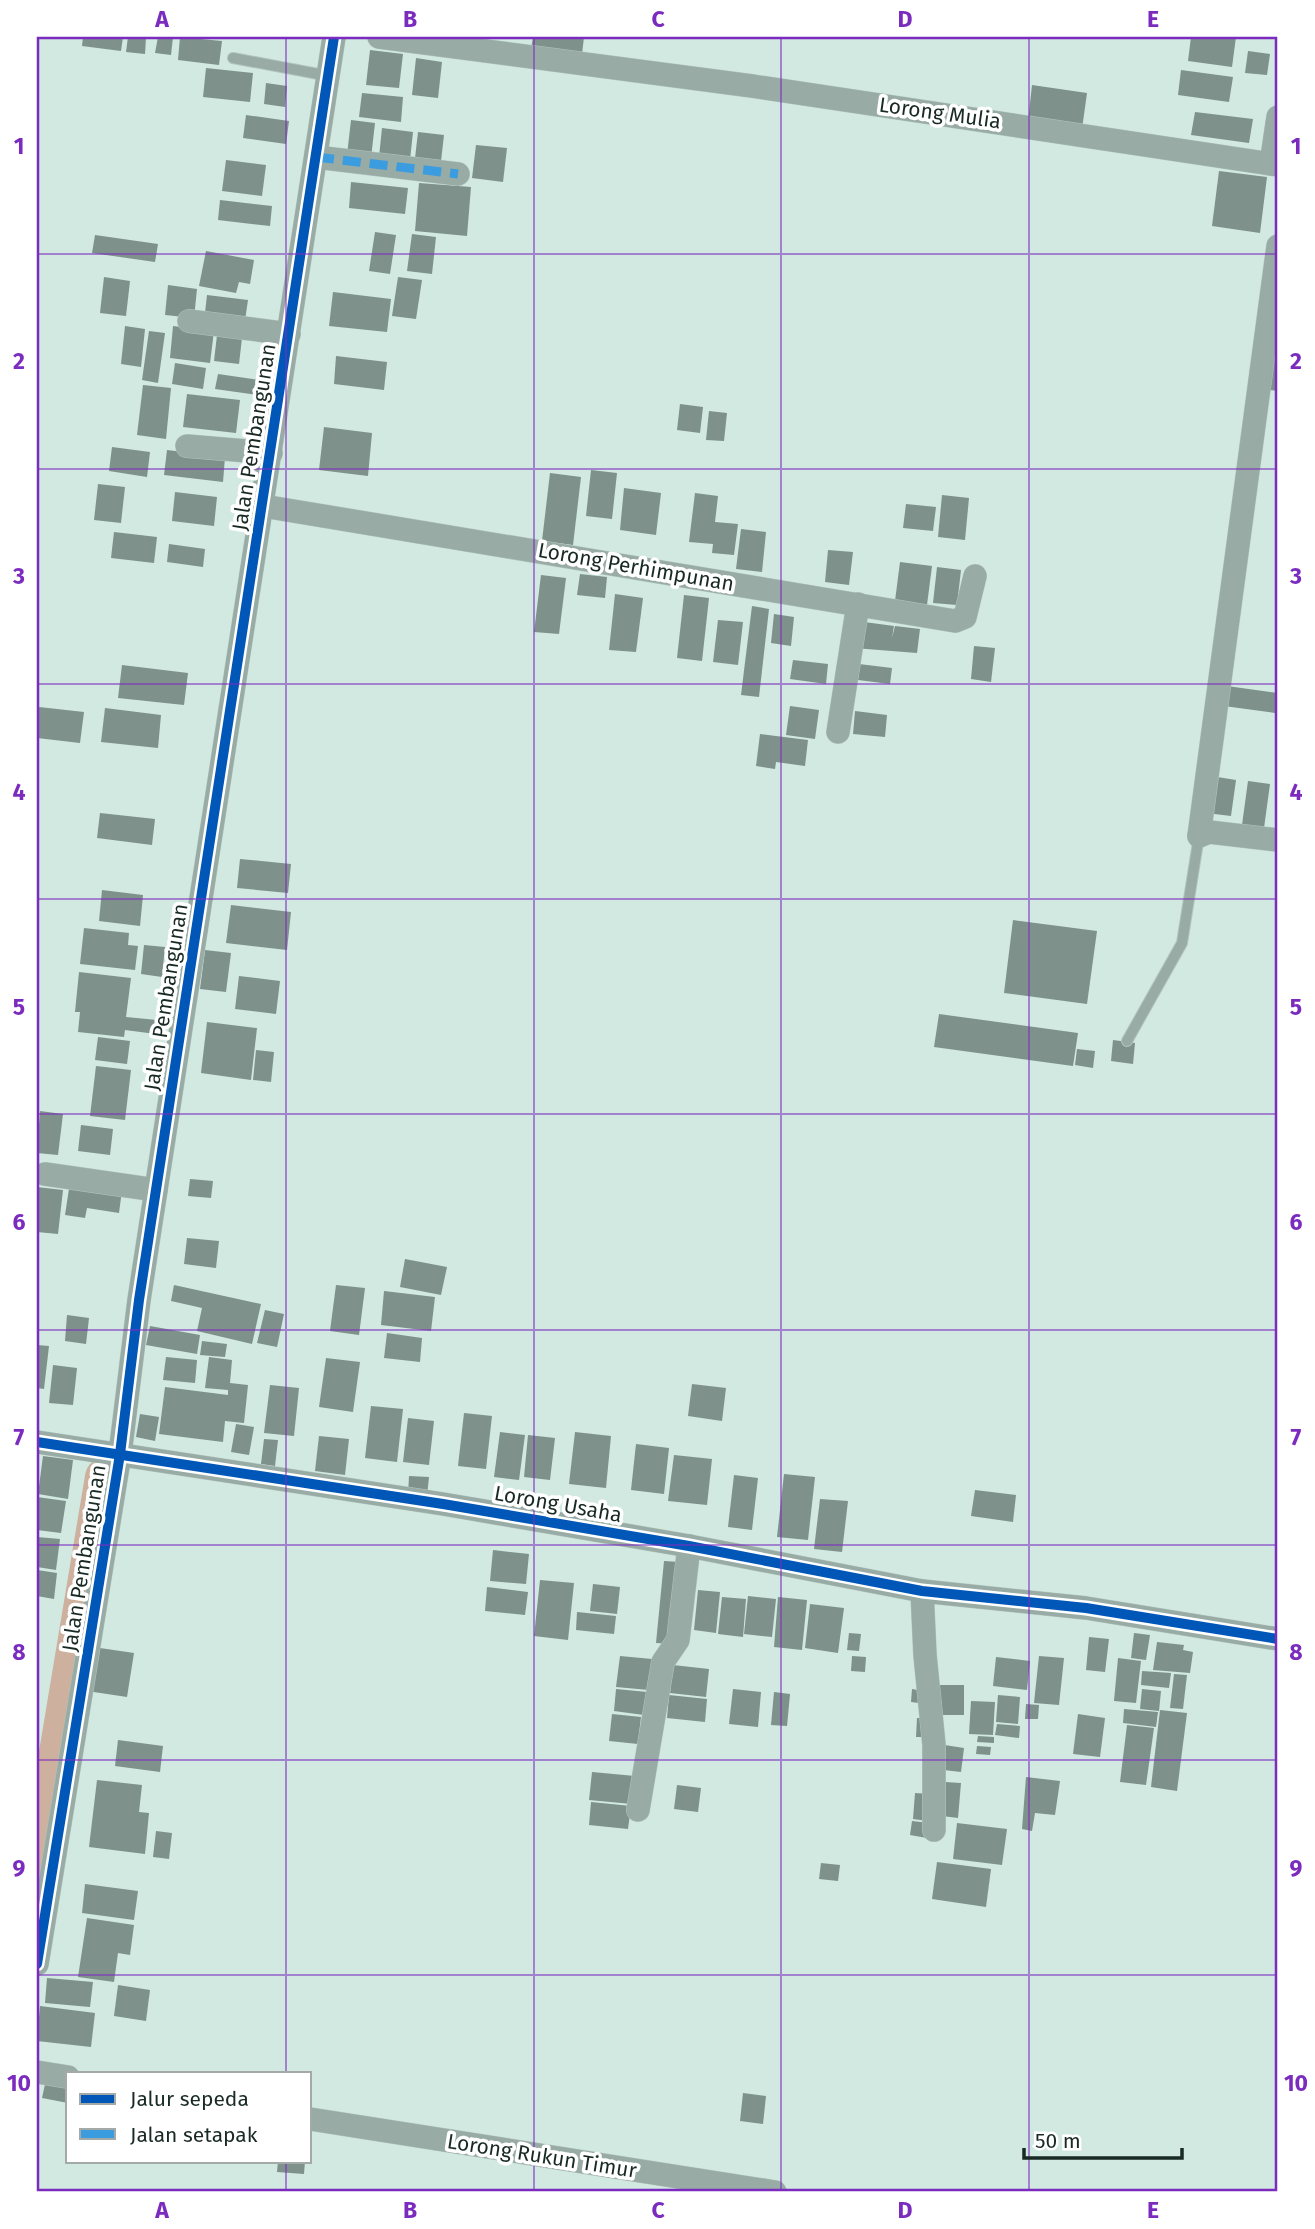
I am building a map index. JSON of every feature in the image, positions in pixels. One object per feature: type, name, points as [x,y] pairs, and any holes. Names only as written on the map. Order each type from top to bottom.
[{"type":"street","name":"Jalan Pembangunan","points":[[37,1964],[120,1454],[156,1190],[334,37]]},
{"type":"street","name":"Lorong Mulia","points":[[379,37],[1109,137],[1275,165]]},
{"type":"street","points":[[1275,165],[1278,117]]},
{"type":"street","points":[[316,157],[458,174]]},
{"type":"street","points":[[1278,246],[1199,836],[1209,832],[1278,840]]},
{"type":"street","points":[[189,321],[289,334]]},
{"type":"street","points":[[187,446],[271,453]]},
{"type":"street","name":"Lorong Perhimpunan","points":[[263,506],[960,621],[965,617],[975,576]]},
{"type":"street","points":[[838,732],[859,604]]},
{"type":"street","points":[[45,1174],[156,1190]]},
{"type":"street","name":"Lorong Usaha","points":[[37,1442],[436,1503],[689,1546],[922,1591],[1079,1607],[1278,1639]]},
{"type":"street","points":[[638,1810],[663,1662],[678,1640],[689,1546]]},
{"type":"street","points":[[922,1591],[934,1745],[934,1830]]},
{"type":"street","points":[[37,2072],[66,2077]]},
{"type":"street","name":"Lorong Rukun Timur","points":[[312,2119],[775,2192]]},
{"type":"lane","points":[[233,58],[329,76]]},
{"type":"lane","points":[[1127,1041],[1182,943],[1199,836]]},
{"type":"building","points":[[83,37],[123,37],[121,51],[82,46]]},
{"type":"building","points":[[128,37],[146,37],[145,54],[126,52]]},
{"type":"building","points":[[158,37],[173,37],[171,55],[155,53]]},
{"type":"building","points":[[180,37],[222,41],[219,65],[178,60]]},
{"type":"building","points":[[533,37],[584,37],[582,54],[531,49]]},
{"type":"building","points":[[1191,37],[1236,37],[1232,67],[1188,61]]},
{"type":"building","points":[[370,50],[403,54],[399,88],[366,85]]},
{"type":"building","points":[[1248,51],[1270,54],[1267,75],[1245,73]]},
{"type":"building","points":[[416,58],[442,62],[438,98],[412,95]]},
{"type":"building","points":[[206,68],[253,73],[250,102],[203,97]]},
{"type":"building","points":[[1181,70],[1233,77],[1229,102],[1178,95]]},
{"type":"building","points":[[266,83],[287,86],[285,107],[264,104]]},
{"type":"building","points":[[1032,85],[1087,93],[1082,129],[1028,122]]},
{"type":"building","points":[[362,93],[403,97],[401,122],[359,117]]},
{"type":"building","points":[[1195,112],[1253,119],[1249,143],[1191,135]]},
{"type":"building","points":[[246,115],[289,121],[286,144],[243,138]]},
{"type":"building","points":[[351,120],[375,123],[371,158],[347,155]]},
{"type":"building","points":[[382,128],[413,132],[410,160],[379,157]]},
{"type":"building","points":[[418,132],[444,135],[440,170],[414,167]]},
{"type":"building","points":[[476,145],[507,148],[503,182],[472,178]]},
{"type":"building","points":[[226,160],[266,165],[262,196],[222,191]]},
{"type":"building","points":[[1219,171],[1267,177],[1260,233],[1212,226]]},
{"type":"building","points":[[351,182],[408,188],[405,214],[349,208]]},
{"type":"building","points":[[419,183],[471,187],[467,236],[415,231]]},
{"type":"building","points":[[220,200],[272,206],[270,226],[218,220]]},
{"type":"building","points":[[375,232],[396,235],[390,274],[369,271]]},
{"type":"building","points":[[412,234],[436,237],[432,274],[407,271]]},
{"type":"building","points":[[95,235],[158,244],[155,262],[92,253]]},
{"type":"building","points":[[206,251],[254,260],[250,284],[239,282],[236,293],[199,286]]},
{"type":"building","points":[[104,277],[130,281],[126,316],[100,313]]},
{"type":"building","points":[[398,277],[422,280],[416,319],[392,316]]},
{"type":"building","points":[[168,285],[197,289],[194,318],[165,315]]},
{"type":"building","points":[[333,292],[391,299],[387,332],[329,326]]},
{"type":"building","points":[[207,295],[248,300],[244,327],[204,322]]},
{"type":"building","points":[[125,326],[145,329],[141,367],[121,364]]},
{"type":"building","points":[[173,326],[214,331],[210,363],[170,358]]},
{"type":"building","points":[[149,331],[165,333],[158,383],[142,380]]},
{"type":"building","points":[[217,335],[242,338],[239,364],[214,361]]},
{"type":"building","points":[[1267,349],[1278,350],[1278,391],[1263,389]]},
{"type":"building","points":[[336,356],[387,362],[384,390],[334,384]]},
{"type":"building","points":[[175,363],[206,368],[203,389],[172,384]]},
{"type":"building","points":[[218,374],[259,380],[257,395],[215,389]]},
{"type":"building","points":[[143,385],[171,388],[166,439],[137,435]]},
{"type":"building","points":[[187,394],[240,400],[236,433],[183,427]]},
{"type":"building","points":[[680,404],[703,407],[700,433],[677,430]]},
{"type":"building","points":[[709,411],[727,413],[724,441],[706,440]]},
{"type":"building","points":[[324,427],[372,433],[368,476],[319,470]]},
{"type":"building","points":[[112,447],[150,452],[147,477],[109,471]]},
{"type":"building","points":[[167,450],[225,457],[223,482],[164,475]]},
{"type":"building","points":[[591,470],[617,473],[612,519],[586,516]]},
{"type":"building","points":[[550,473],[581,477],[573,545],[542,541]]},
{"type":"building","points":[[98,484],[125,487],[121,523],[94,520]]},
{"type":"building","points":[[624,488],[661,493],[656,535],[620,530]]},
{"type":"building","points":[[175,492],[217,497],[214,526],[172,521]]},
{"type":"building","points":[[695,493],[718,496],[715,522],[738,524],[734,555],[712,553],[713,544],[689,542]]},
{"type":"building","points":[[942,495],[969,498],[965,540],[938,537]]},
{"type":"building","points":[[906,504],[936,507],[933,531],[903,528]]},
{"type":"building","points":[[741,529],[766,532],[762,572],[736,569]]},
{"type":"building","points":[[114,532],[157,537],[154,563],[111,558]]},
{"type":"building","points":[[169,544],[205,549],[203,567],[167,562]]},
{"type":"building","points":[[828,550],[853,552],[849,585],[825,582]]},
{"type":"building","points":[[900,562],[932,566],[927,605],[895,601]]},
{"type":"building","points":[[937,567],[961,570],[957,605],[933,603]]},
{"type":"building","points":[[580,574],[607,577],[605,598],[577,595]]},
{"type":"building","points":[[541,575],[566,578],[559,634],[534,632]]},
{"type":"building","points":[[615,594],[643,598],[636,652],[609,650]]},
{"type":"building","points":[[684,595],[709,598],[702,661],[677,658]]},
{"type":"building","points":[[752,606],[769,609],[759,697],[741,695]]},
{"type":"building","points":[[774,614],[794,617],[791,646],[771,643]]},
{"type":"building","points":[[718,620],[743,622],[738,665],[713,662]]},
{"type":"building","points":[[857,621],[894,626],[892,638],[895,626],[920,629],[917,653],[854,648]]},
{"type":"building","points":[[974,646],[995,648],[991,682],[971,679]]},
{"type":"building","points":[[793,660],[828,664],[826,684],[790,679]]},
{"type":"building","points":[[859,664],[892,668],[890,684],[858,680]]},
{"type":"building","points":[[122,665],[188,673],[184,705],[118,698]]},
{"type":"building","points":[[1227,686],[1278,693],[1275,713],[1224,706]]},
{"type":"building","points":[[790,706],[819,710],[815,739],[786,735]]},
{"type":"building","points":[[39,707],[84,712],[80,743],[37,738]]},
{"type":"building","points":[[105,708],[161,715],[158,748],[101,742]]},
{"type":"building","points":[[855,711],[887,715],[885,737],[853,734]]},
{"type":"building","points":[[760,734],[808,740],[805,766],[776,762],[775,769],[756,766]]},
{"type":"building","points":[[1211,776],[1236,780],[1231,816],[1206,813]]},
{"type":"building","points":[[1248,781],[1270,784],[1264,828],[1242,825]]},
{"type":"building","points":[[100,813],[155,819],[152,845],[97,838]]},
{"type":"building","points":[[240,859],[291,864],[288,893],[237,888]]},
{"type":"building","points":[[102,890],[143,895],[140,926],[99,921]]},
{"type":"building","points":[[231,905],[291,912],[287,950],[226,943]]},
{"type":"building","points":[[1013,920],[1097,931],[1087,1004],[1004,993]]},
{"type":"building","points":[[84,928],[129,933],[128,945],[138,946],[135,970],[80,964]]},
{"type":"building","points":[[144,945],[165,947],[162,977],[141,974]]},
{"type":"building","points":[[205,950],[231,953],[226,992],[200,989]]},
{"type":"building","points":[[79,972],[131,978],[126,1017],[157,1020],[156,1034],[125,1030],[124,1037],[78,1032],[80,1012],[75,1012]]},
{"type":"building","points":[[239,976],[280,981],[276,1014],[235,1009]]},
{"type":"building","points":[[939,1014],[1078,1033],[1073,1066],[934,1047]]},
{"type":"building","points":[[207,1022],[257,1028],[251,1080],[201,1073]]},
{"type":"building","points":[[98,1037],[130,1041],[127,1064],[95,1060]]},
{"type":"building","points":[[1113,1040],[1135,1043],[1133,1064],[1111,1061]]},
{"type":"building","points":[[1077,1049],[1095,1051],[1093,1068],[1075,1065]]},
{"type":"building","points":[[256,1050],[274,1052],[271,1082],[253,1080]]},
{"type":"building","points":[[96,1066],[131,1070],[125,1120],[90,1116]]},
{"type":"building","points":[[40,1111],[63,1114],[58,1155],[37,1153]]},
{"type":"building","points":[[81,1125],[113,1129],[110,1155],[78,1151]]},
{"type":"building","points":[[190,1179],[213,1181],[211,1198],[188,1196]]},
{"type":"building","points":[[70,1182],[122,1190],[119,1213],[87,1208],[85,1218],[65,1215]]},
{"type":"building","points":[[37,1187],[63,1190],[58,1234],[37,1232]]},
{"type":"building","points":[[187,1238],[219,1241],[216,1268],[184,1264]]},
{"type":"building","points":[[405,1259],[447,1267],[441,1295],[400,1287]]},
{"type":"building","points":[[174,1285],[261,1304],[252,1344],[197,1331],[202,1308],[171,1301]]},
{"type":"building","points":[[336,1285],[365,1288],[359,1335],[330,1331]]},
{"type":"building","points":[[384,1291],[435,1297],[431,1331],[381,1325]]},
{"type":"building","points":[[265,1310],[284,1314],[277,1347],[257,1343]]},
{"type":"building","points":[[67,1315],[89,1318],[86,1344],[65,1341]]},
{"type":"building","points":[[150,1326],[200,1335],[197,1354],[146,1345]]},
{"type":"building","points":[[387,1333],[422,1338],[420,1362],[384,1358]]},
{"type":"building","points":[[202,1341],[227,1344],[225,1357],[200,1355]]},
{"type":"building","points":[[37,1345],[49,1346],[44,1389],[37,1388]]},
{"type":"building","points":[[166,1357],[197,1360],[195,1383],[163,1380]]},
{"type":"building","points":[[209,1357],[232,1360],[230,1383],[248,1385],[244,1423],[225,1421],[223,1442],[159,1434],[165,1387],[228,1395],[228,1390],[205,1388]]},
{"type":"building","points":[[326,1358],[360,1362],[353,1412],[319,1407]]},
{"type":"building","points":[[53,1365],[77,1368],[73,1405],[49,1403]]},
{"type":"building","points":[[692,1384],[726,1388],[722,1421],[688,1416]]},
{"type":"building","points":[[270,1385],[299,1388],[294,1436],[264,1433]]},
{"type":"building","points":[[371,1406],[403,1409],[397,1462],[365,1458]]},
{"type":"building","points":[[464,1413],[492,1416],[486,1469],[458,1466]]},
{"type":"building","points":[[140,1414],[159,1417],[155,1441],[136,1437]]},
{"type":"building","points":[[408,1418],[434,1421],[429,1465],[403,1462]]},
{"type":"building","points":[[236,1424],[254,1427],[249,1455],[231,1452]]},
{"type":"building","points":[[500,1432],[525,1435],[519,1480],[494,1477]]},
{"type":"building","points":[[575,1432],[611,1436],[606,1488],[569,1484]]},
{"type":"building","points":[[528,1435],[555,1438],[550,1480],[524,1477]]},
{"type":"building","points":[[319,1436],[349,1439],[345,1475],[315,1471]]},
{"type":"building","points":[[264,1439],[278,1440],[275,1466],[261,1464]]},
{"type":"building","points":[[636,1444],[669,1448],[664,1494],[631,1490]]},
{"type":"building","points":[[674,1455],[712,1459],[707,1505],[668,1501]]},
{"type":"building","points":[[43,1456],[73,1460],[68,1499],[38,1494]]},
{"type":"building","points":[[784,1474],[815,1477],[808,1540],[777,1537]]},
{"type":"building","points":[[734,1475],[758,1478],[752,1530],[728,1527]]},
{"type":"building","points":[[409,1476],[429,1477],[427,1496],[408,1495]]},
{"type":"building","points":[[975,1490],[1016,1495],[1013,1522],[971,1516]]},
{"type":"building","points":[[37,1497],[66,1501],[61,1533],[37,1530]]},
{"type":"building","points":[[820,1499],[848,1501],[842,1552],[814,1549]]},
{"type":"building","points":[[37,1537],[60,1539],[56,1570],[37,1567]]},
{"type":"building","points":[[493,1550],[529,1554],[526,1584],[490,1581]]},
{"type":"building","points":[[664,1561],[680,1562],[672,1644],[656,1643]]},
{"type":"building","points":[[37,1570],[57,1573],[54,1599],[37,1596]]},
{"type":"building","points":[[540,1580],[574,1583],[568,1640],[534,1636]]},
{"type":"building","points":[[593,1584],[620,1587],[617,1614],[590,1611]]},
{"type":"building","points":[[487,1587],[528,1592],[525,1615],[485,1611]]},
{"type":"building","points":[[698,1590],[720,1592],[716,1633],[694,1630]]},
{"type":"building","points":[[748,1596],[776,1599],[772,1637],[744,1634]]},
{"type":"building","points":[[722,1597],[746,1599],[743,1637],[718,1634]]},
{"type":"building","points":[[778,1597],[807,1600],[802,1650],[774,1647]]},
{"type":"building","points":[[810,1604],[844,1608],[838,1653],[805,1648]]},
{"type":"building","points":[[577,1612],[616,1616],[614,1634],[576,1630]]},
{"type":"building","points":[[849,1633],[861,1634],[859,1651],[847,1650]]},
{"type":"building","points":[[1134,1633],[1150,1635],[1146,1660],[1131,1658]]},
{"type":"building","points":[[1089,1637],[1109,1639],[1105,1672],[1086,1670]]},
{"type":"building","points":[[1157,1642],[1184,1645],[1183,1650],[1193,1652],[1190,1673],[1153,1670]]},
{"type":"building","points":[[93,1647],[134,1653],[127,1697],[87,1691]]},
{"type":"building","points":[[620,1656],[652,1659],[649,1690],[616,1687]]},
{"type":"building","points":[[852,1656],[866,1657],[865,1672],[851,1671]]},
{"type":"building","points":[[1039,1656],[1064,1658],[1059,1705],[1034,1703]]},
{"type":"building","points":[[996,1657],[1030,1661],[1027,1690],[993,1686]]},
{"type":"building","points":[[1118,1658],[1141,1661],[1136,1703],[1114,1701]]},
{"type":"building","points":[[673,1665],[709,1669],[706,1697],[670,1693]]},
{"type":"building","points":[[1142,1671],[1171,1673],[1169,1688],[1141,1685]]},
{"type":"building","points":[[1174,1674],[1187,1675],[1183,1709],[1170,1708]]},
{"type":"building","points":[[937,1685],[964,1685],[964,1715],[937,1715]]},
{"type":"building","points":[[616,1689],[647,1692],[644,1715],[614,1711]]},
{"type":"building","points":[[733,1689],[761,1692],[758,1727],[729,1724]]},
{"type":"building","points":[[912,1689],[929,1692],[927,1704],[911,1702]]},
{"type":"building","points":[[1142,1689],[1161,1691],[1159,1711],[1140,1709]]},
{"type":"building","points":[[774,1692],[790,1694],[787,1726],[771,1725]]},
{"type":"building","points":[[669,1695],[707,1699],[705,1722],[667,1718]]},
{"type":"building","points":[[998,1695],[1020,1697],[1018,1724],[996,1722]]},
{"type":"building","points":[[971,1701],[995,1702],[993,1735],[969,1734]]},
{"type":"building","points":[[1026,1704],[1039,1705],[1038,1719],[1025,1719]]},
{"type":"building","points":[[1124,1709],[1158,1712],[1156,1727],[1123,1723]]},
{"type":"building","points":[[1160,1710],[1187,1713],[1177,1791],[1151,1787]]},
{"type":"building","points":[[612,1714],[641,1717],[638,1744],[609,1741]]},
{"type":"building","points":[[1078,1714],[1105,1718],[1100,1757],[1073,1754]]},
{"type":"building","points":[[917,1718],[930,1718],[930,1737],[916,1737]]},
{"type":"building","points":[[997,1724],[1020,1726],[1019,1738],[995,1735]]},
{"type":"building","points":[[1127,1725],[1154,1728],[1146,1785],[1120,1782]]},
{"type":"building","points":[[978,1736],[994,1737],[994,1743],[977,1742]]},
{"type":"building","points":[[118,1740],[163,1746],[160,1772],[115,1766]]},
{"type":"building","points":[[938,1744],[964,1748],[961,1772],[935,1769]]},
{"type":"building","points":[[977,1746],[991,1747],[990,1755],[976,1754]]},
{"type":"building","points":[[592,1772],[635,1776],[632,1804],[589,1800]]},
{"type":"building","points":[[1026,1777],[1060,1781],[1055,1815],[1035,1813],[1032,1831],[1022,1829]]},
{"type":"building","points":[[97,1780],[142,1785],[139,1812],[149,1813],[145,1854],[89,1847]]},
{"type":"building","points":[[945,1782],[961,1783],[958,1818],[942,1816]]},
{"type":"building","points":[[677,1785],[701,1788],[698,1812],[674,1809]]},
{"type":"building","points":[[915,1793],[930,1794],[928,1821],[913,1819]]},
{"type":"building","points":[[591,1802],[631,1806],[628,1829],[589,1825]]},
{"type":"building","points":[[912,1821],[929,1823],[927,1838],[910,1835]]},
{"type":"building","points":[[957,1823],[1007,1829],[1002,1865],[953,1859]]},
{"type":"building","points":[[156,1831],[172,1833],[169,1859],[153,1857]]},
{"type":"building","points":[[937,1862],[991,1869],[986,1907],[932,1899]]},
{"type":"building","points":[[821,1863],[840,1865],[838,1881],[819,1879]]},
{"type":"building","points":[[85,1884],[138,1891],[134,1920],[82,1913]]},
{"type":"building","points":[[87,1918],[134,1925],[130,1955],[118,1953],[114,1982],[78,1977]]},
{"type":"building","points":[[47,1978],[93,1982],[90,2007],[45,2003]]},
{"type":"building","points":[[118,1985],[150,1990],[146,2021],[114,2016]]},
{"type":"building","points":[[40,2006],[95,2013],[91,2047],[37,2041]]},
{"type":"building","points":[[47,2075],[66,2079],[66,2103],[42,2098]]},
{"type":"building","points":[[743,2093],[766,2096],[763,2124],[740,2121]]},
{"type":"building","points":[[278,2162],[305,2162],[304,2174],[277,2172]]},
{"type":"waterway","points":[[37,1879],[104,1477]]},
{"type":"marked path","points":[[316,157],[458,174]]},
{"type":"cycle path","points":[[37,1964],[120,1454],[139,1300],[334,37]]},
{"type":"cycle path","points":[[37,1442],[443,1504],[689,1546],[922,1591],[1086,1608],[1278,1639]]}]
